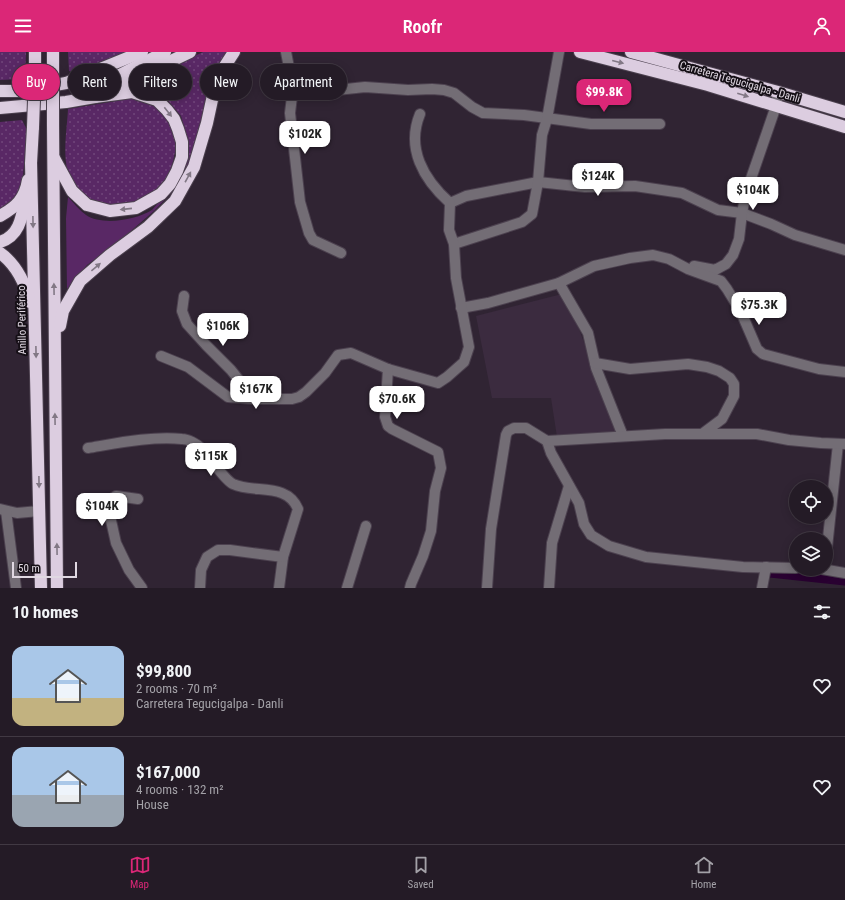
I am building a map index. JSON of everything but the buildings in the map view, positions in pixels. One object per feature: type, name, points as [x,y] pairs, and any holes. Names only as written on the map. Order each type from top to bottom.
[{"type":"highway","name":"Anillo Periférico","points":[[35,52],[31,164],[41,588]]},
{"type":"highway","points":[[53,52],[57,588]]},
{"type":"highway","points":[[0,91],[23,91],[66,83],[142,52]]},
{"type":"highway","points":[[121,77],[165,52]]},
{"type":"highway","points":[[121,81],[190,52]]},
{"type":"highway","points":[[55,349],[63,311],[80,281],[110,255],[148,227],[175,201],[194,167],[207,123],[215,86],[223,69],[234,52]]},
{"type":"highway","name":"Carretera Tegucigalpa - Danli","points":[[580,52],[708,84],[845,127]]},
{"type":"highway","name":"Carretera Tegucigalpa - Danli","points":[[631,52],[845,112]]},
{"type":"highway","points":[[53,154],[72,191],[87,205],[110,211],[136,208],[161,194],[170,184],[182,157],[182,142],[178,129],[174,119],[157,100],[132,92],[121,92]]},
{"type":"highway","points":[[0,108],[66,102],[72,100]]},
{"type":"highway","points":[[0,242],[10,238],[20,225],[31,164]]},
{"type":"highway","points":[[0,216],[11,210],[26,192]]},
{"type":"highway","points":[[0,253],[10,262],[26,286],[35,317]]},
{"type":"street","points":[[286,52],[288,64]]},
{"type":"street","points":[[454,244],[522,222],[532,214],[538,182],[542,135],[547,119],[559,52]]},
{"type":"street","points":[[347,89],[365,87],[408,90],[444,90],[454,93],[472,107],[483,113],[524,115],[591,124],[660,124]]},
{"type":"street","points":[[680,265],[715,270],[726,264],[733,255],[739,239],[746,193],[776,106],[778,92]]},
{"type":"street","points":[[292,100],[290,113],[294,162],[300,202],[309,233],[313,240],[341,254]]},
{"type":"street","points":[[420,114],[414,135],[416,152],[421,166],[428,178],[443,197],[450,203]]},
{"type":"street","points":[[450,203],[466,196],[538,182],[585,187],[635,186],[682,193],[718,210],[742,213],[771,224],[795,236],[845,250]]},
{"type":"street","points":[[161,356],[188,367],[228,397],[292,399],[299,397],[325,373],[338,355],[351,353],[388,369],[438,383],[464,362],[469,347],[456,278],[454,244],[449,230],[450,203]]},
{"type":"street","points":[[461,308],[488,303],[559,283],[594,266],[630,258],[653,255],[669,259],[680,265],[721,281],[741,312],[757,349],[763,354],[819,369],[845,372]]},
{"type":"street","points":[[559,283],[588,333],[595,363],[623,436]]},
{"type":"street","points":[[184,296],[182,311],[187,324],[231,370],[254,399]]},
{"type":"street","points":[[595,363],[630,369],[688,364],[707,367],[719,371],[730,378],[734,384],[734,396],[722,419],[702,434]]},
{"type":"street","points":[[388,369],[385,418],[388,426],[438,452],[441,468],[435,491],[431,532],[410,588]]},
{"type":"street","points":[[487,588],[491,529],[506,435],[514,428],[526,428],[546,441],[551,453],[579,503],[584,524],[591,535],[609,546],[646,557],[743,567],[789,568]]},
{"type":"street","points":[[546,441],[665,434],[757,434],[789,440],[841,444],[829,532]]},
{"type":"street","points":[[88,448],[126,441],[184,439],[200,447],[220,470],[226,480],[233,484],[242,487],[282,492],[295,502],[298,510],[283,557],[279,588]]},
{"type":"street","points":[[549,588],[552,542],[569,486]]},
{"type":"street","points":[[138,499],[116,496],[110,500],[108,507],[116,543],[129,570],[142,588]]},
{"type":"street","points":[[16,588],[3,510],[17,513],[40,511]]},
{"type":"street","points":[[347,588],[366,526]]},
{"type":"street","points":[[200,588],[201,570],[207,557],[218,550],[230,550],[283,557]]},
{"type":"street","points":[[762,588],[766,567]]},
{"type":"street","points":[[833,571],[845,573]]},
{"type":"shaded area","points":[[0,52],[26,52],[26,64],[12,64],[12,80],[0,80]]},
{"type":"shaded area","points":[[68,52],[127,52],[98,64],[69,64]]},
{"type":"shaded area","points":[[203,52],[229,52],[224,64],[200,64],[200,100],[210,100],[202,120],[183,181],[154,211],[152,210],[166,194],[186,159],[188,140],[181,116],[167,100],[192,100],[192,64],[178,64]]},
{"type":"shaded area","points":[[129,99],[147,102],[164,110],[175,133],[176,146],[171,169],[158,188],[150,196],[129,205],[117,206],[99,204],[83,195],[72,181],[67,167],[65,151],[68,109]]},
{"type":"shaded area","points":[[22,120],[27,130],[22,187],[13,204],[0,211],[0,122]]},
{"type":"shaded area","points":[[68,197],[86,215],[101,220],[110,221],[128,219],[145,214],[152,210],[154,211],[118,242],[87,265],[67,289],[66,218]]},
{"type":"shaded area","points":[[562,294],[579,329],[617,432],[557,437],[551,398],[492,398],[476,316]]},
{"type":"waterway","points":[[770,573],[845,581]]}]
